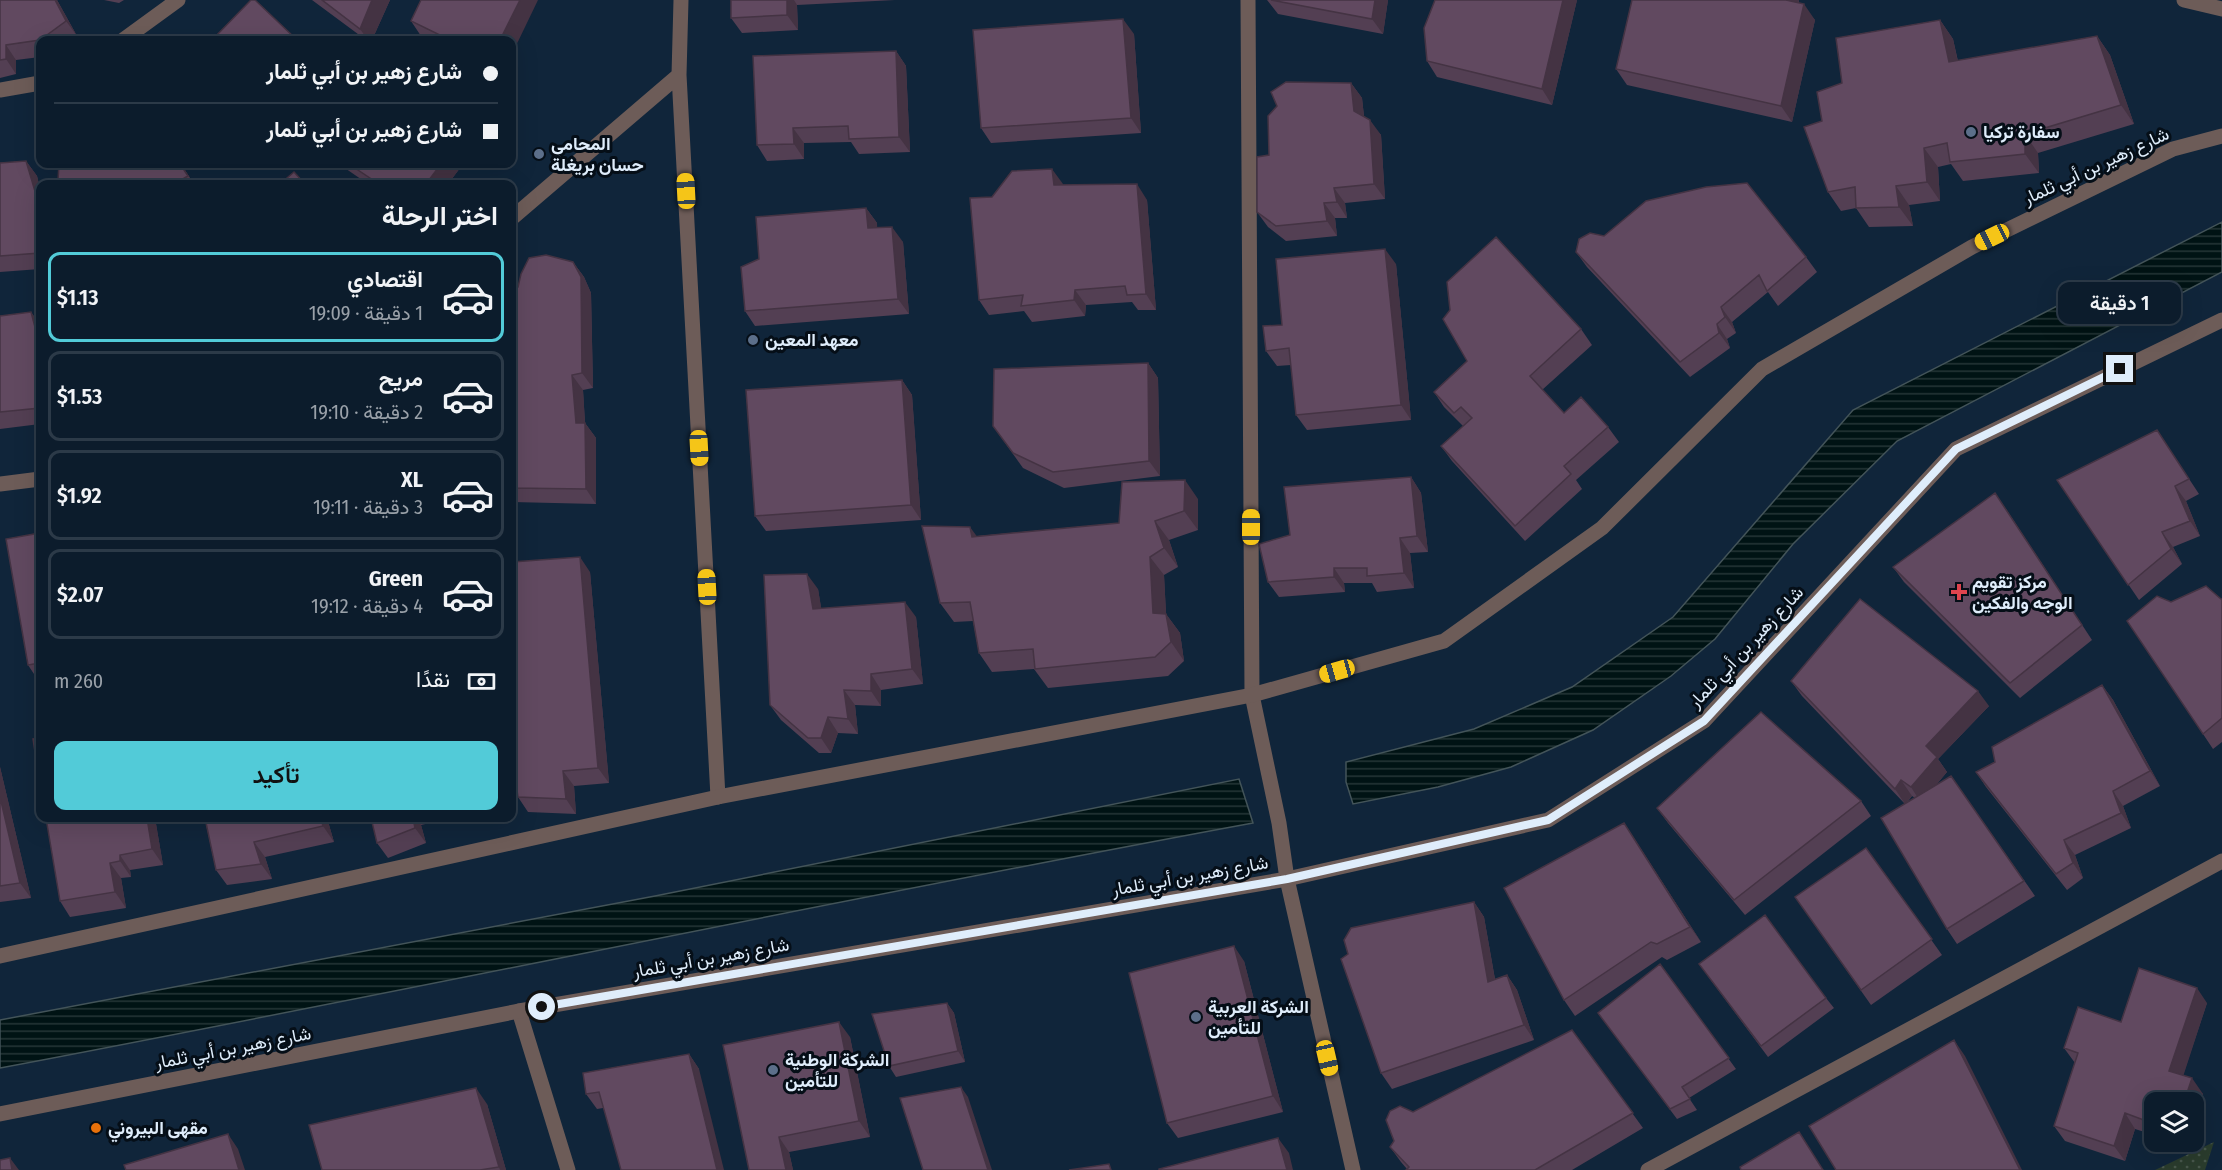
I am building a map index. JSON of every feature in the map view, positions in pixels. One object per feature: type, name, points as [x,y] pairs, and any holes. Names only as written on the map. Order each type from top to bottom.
[{"type":"street","points":[[128,36],[178,0]]},
{"type":"street","points":[[681,0],[679,75],[718,797]]},
{"type":"street","points":[[1248,0],[1252,695],[1287,879],[1353,1170]]},
{"type":"street","points":[[2184,0],[2222,9]]},
{"type":"street","points":[[516,215],[679,75]]},
{"type":"street","points":[[0,90],[36,84]]},
{"type":"street","name":"شارع زهير بن أبي ثلمار","points":[[0,956],[718,797],[1252,695],[1444,641],[1602,528],[1762,369],[1972,247],[2173,149],[2222,136]]},
{"type":"street","name":"شارع زهير بن أبي ثلمار","points":[[0,1114],[519,1011],[1287,879],[1548,820],[1704,721],[1956,449],[2222,320]]},
{"type":"street","points":[[0,484],[36,480]]},
{"type":"street","points":[[1648,1170],[2222,861]]},
{"type":"street","points":[[519,1011],[568,1170]]},
{"type":"green space","points":[[2214,1142],[2205,1170],[2155,1170],[2193,1152],[2204,1152],[2204,1147]]},
{"type":"shaded area","points":[[2222,222],[2222,272],[1897,441],[1793,544],[1715,639],[1671,676],[1593,730],[1511,767],[1438,787],[1353,804],[1346,782],[1346,762],[1474,729],[1572,687],[1673,617],[1853,410]]},
{"type":"shaded area","points":[[1239,779],[1253,823],[0,1068],[0,1020],[655,896]]},
{"type":"building","points":[[0,0],[55,0],[66,21],[45,36],[36,36],[36,41],[6,45],[6,59],[0,60]]},
{"type":"building","points":[[251,0],[255,0],[293,36],[216,36]]},
{"type":"building","points":[[322,0],[372,0],[360,29]]},
{"type":"building","points":[[421,0],[520,0],[502,36],[442,36],[411,21]]},
{"type":"building","points":[[731,0],[787,0],[787,15],[731,18]]},
{"type":"building","points":[[1271,0],[1375,0],[1372,19]]},
{"type":"building","points":[[1435,0],[1563,0],[1542,89],[1427,61],[1424,28]]},
{"type":"building","points":[[1632,0],[1786,0],[1804,4],[1781,106],[1616,69]]},
{"type":"building","points":[[1123,19],[1131,118],[981,128],[973,30]]},
{"type":"building","name":"سفارة تركيا","points":[[1940,20],[1949,62],[2097,36],[2121,105],[2025,134],[2025,154],[1950,162],[1947,143],[1924,148],[1927,182],[1896,186],[1899,207],[1856,208],[1855,187],[1828,192],[1804,127],[1822,121],[1817,92],[1842,83],[1836,38]]},
{"type":"building","points":[[896,51],[899,137],[849,139],[848,126],[793,128],[794,144],[757,145],[753,56]]},
{"type":"building","points":[[1286,82],[1351,83],[1354,111],[1370,120],[1374,184],[1334,188],[1337,202],[1324,203],[1327,221],[1276,226],[1257,212],[1257,157],[1269,155],[1268,116],[1277,106],[1271,92]]},
{"type":"building","points":[[26,161],[36,195],[36,253],[0,256],[0,163]]},
{"type":"building","points":[[59,168],[183,168],[188,176],[181,180],[58,180]]},
{"type":"building","points":[[355,168],[438,168],[429,180],[373,180]]},
{"type":"building","points":[[1052,169],[1054,185],[1137,184],[1146,294],[1127,295],[1125,286],[1075,290],[1074,300],[1021,306],[1023,295],[979,300],[970,198],[992,197],[1012,171]]},
{"type":"building","points":[[294,172],[301,180],[285,180]]},
{"type":"building","points":[[1747,183],[1806,257],[1767,291],[1759,275],[1721,307],[1725,317],[1717,324],[1719,333],[1680,362],[1576,252],[1579,239],[1590,233],[1604,236],[1646,201],[1706,187]]},
{"type":"building","points":[[866,208],[868,228],[892,227],[898,299],[745,311],[741,267],[759,259],[756,217]]},
{"type":"building","points":[[1496,237],[1581,329],[1530,376],[1564,413],[1581,397],[1608,427],[1564,466],[1571,474],[1515,526],[1441,446],[1472,418],[1461,407],[1454,413],[1434,392],[1467,361],[1443,319],[1450,310],[1447,282]]},
{"type":"building","points":[[1385,249],[1401,405],[1296,415],[1289,348],[1266,351],[1263,326],[1282,325],[1276,259]]},
{"type":"building","points":[[546,255],[573,262],[581,277],[582,373],[572,375],[576,423],[585,423],[586,489],[516,488],[516,289],[529,258]]},
{"type":"building","points":[[31,312],[36,331],[36,408],[0,412],[0,316]]},
{"type":"building","points":[[1148,363],[1149,461],[1053,472],[1013,453],[993,426],[994,369]]},
{"type":"building","points":[[902,380],[911,505],[755,516],[746,390]]},
{"type":"building","points":[[2157,430],[2189,479],[2175,486],[2190,521],[2162,532],[2171,549],[2128,585],[2057,480]]},
{"type":"building","points":[[1411,477],[1417,536],[1400,538],[1404,573],[1367,576],[1367,568],[1334,568],[1334,577],[1268,582],[1259,544],[1290,535],[1284,487]]},
{"type":"building","points":[[1185,480],[1184,511],[1155,521],[1164,548],[1150,557],[1153,613],[1166,614],[1171,642],[1155,657],[1035,669],[1033,649],[979,653],[970,602],[940,603],[922,526],[970,527],[972,537],[1119,523],[1122,482]]},
{"type":"building","points":[[1995,493],[2082,625],[2010,683],[1893,567]]},
{"type":"building","points":[[36,534],[36,664],[28,665],[6,539]]},
{"type":"building","points":[[580,557],[598,768],[563,771],[566,799],[518,797],[516,783],[516,562]]},
{"type":"building","points":[[807,574],[813,609],[905,602],[912,669],[871,674],[871,691],[844,690],[848,719],[828,717],[821,738],[808,738],[770,705],[764,575]]},
{"type":"building","points":[[2206,586],[2222,599],[2222,718],[2203,734],[2127,621],[2157,596],[2171,602]]},
{"type":"building","points":[[1860,599],[1978,691],[1926,746],[1937,757],[1911,787],[1901,780],[1895,789],[1791,681]]},
{"type":"building","points":[[2102,685],[2150,771],[2113,791],[2121,813],[2064,840],[2073,863],[2056,874],[1976,772],[1995,762],[1992,747]]},
{"type":"building","points":[[1761,712],[1861,801],[1734,900],[1657,808]]},
{"type":"building","points":[[33,739],[36,739],[36,759]]},
{"type":"building","points":[[1951,776],[2024,881],[1947,929],[1881,818]]},
{"type":"building","points":[[0,797],[20,883],[0,886]]},
{"type":"building","points":[[47,822],[148,822],[152,849],[120,855],[120,861],[110,863],[115,892],[60,901]]},
{"type":"building","points":[[206,822],[322,822],[323,826],[254,842],[261,864],[216,870]]},
{"type":"building","points":[[372,822],[414,822],[415,828],[377,843]]},
{"type":"building","points":[[1624,823],[1690,927],[1657,944],[1651,942],[1564,1000],[1504,888]]},
{"type":"building","points":[[1866,848],[1932,939],[1861,990],[1795,897]]},
{"type":"building","points":[[1474,902],[1488,982],[1507,975],[1524,1025],[1381,1073],[1341,959],[1348,954],[1344,940],[1351,928]]},
{"type":"building","points":[[1765,915],[1826,998],[1761,1046],[1699,964]]},
{"type":"building","points":[[1234,946],[1273,1096],[1167,1123],[1129,973]]},
{"type":"building","points":[[1660,964],[1729,1058],[1682,1087],[1690,1099],[1670,1109],[1598,1013]]},
{"type":"building","points":[[2139,968],[2197,988],[2169,1071],[2192,1078],[2187,1092],[2144,1092],[2144,1120],[2125,1113],[2114,1146],[2054,1126],[2078,1053],[2064,1048],[2078,1007],[2121,1022]]},
{"type":"building","points":[[947,1003],[958,1051],[889,1066],[872,1014]]},
{"type":"building","points":[[839,1022],[859,1121],[779,1137],[786,1170],[749,1170],[723,1045]]},
{"type":"building","points":[[1572,1030],[1633,1113],[1535,1170],[1406,1170],[1409,1167],[1390,1147],[1394,1141],[1386,1120],[1390,1111],[1400,1106],[1413,1112]]},
{"type":"building","points":[[1954,1040],[2020,1170],[1836,1170],[1809,1126]]},
{"type":"building","points":[[689,1054],[717,1170],[621,1170],[599,1092],[586,1094],[583,1073]]},
{"type":"building","points":[[961,1087],[988,1170],[923,1170],[900,1098]]},
{"type":"building","points":[[476,1088],[499,1167],[480,1170],[322,1170],[309,1125]]},
{"type":"building","points":[[1799,1132],[1823,1170],[1741,1170],[1740,1167]]},
{"type":"building","points":[[228,1134],[239,1170],[126,1170],[124,1165]]},
{"type":"building","points":[[1278,1138],[1287,1170],[1159,1170],[1159,1169]]},
{"type":"building","points":[[10,1158],[12,1170],[0,1170],[0,1160]]},
{"type":"building","points":[[1109,1164],[1111,1170],[1069,1170]]},
{"type":"place","name":"سفارة تركيا","points":[[1971,132]]},
{"type":"place","name":"المحامي حسان بريغلة","points":[[539,154]]},
{"type":"place","name":"معهد المعين","points":[[753,340]]},
{"type":"place","name":"مركز تقويم الوجه والفكين","points":[[1959,592]]},
{"type":"place","name":"الشركة العربية للتأمين","points":[[1196,1017]]},
{"type":"place","name":"الشركة الوطنية للتأمين","points":[[773,1070]]},
{"type":"place","name":"مقهى البيروني","points":[[96,1128]]},
{"type":"route","points":[[542,1007],[1287,879],[1548,820],[1704,721],[1956,449],[2120,369]]}]
